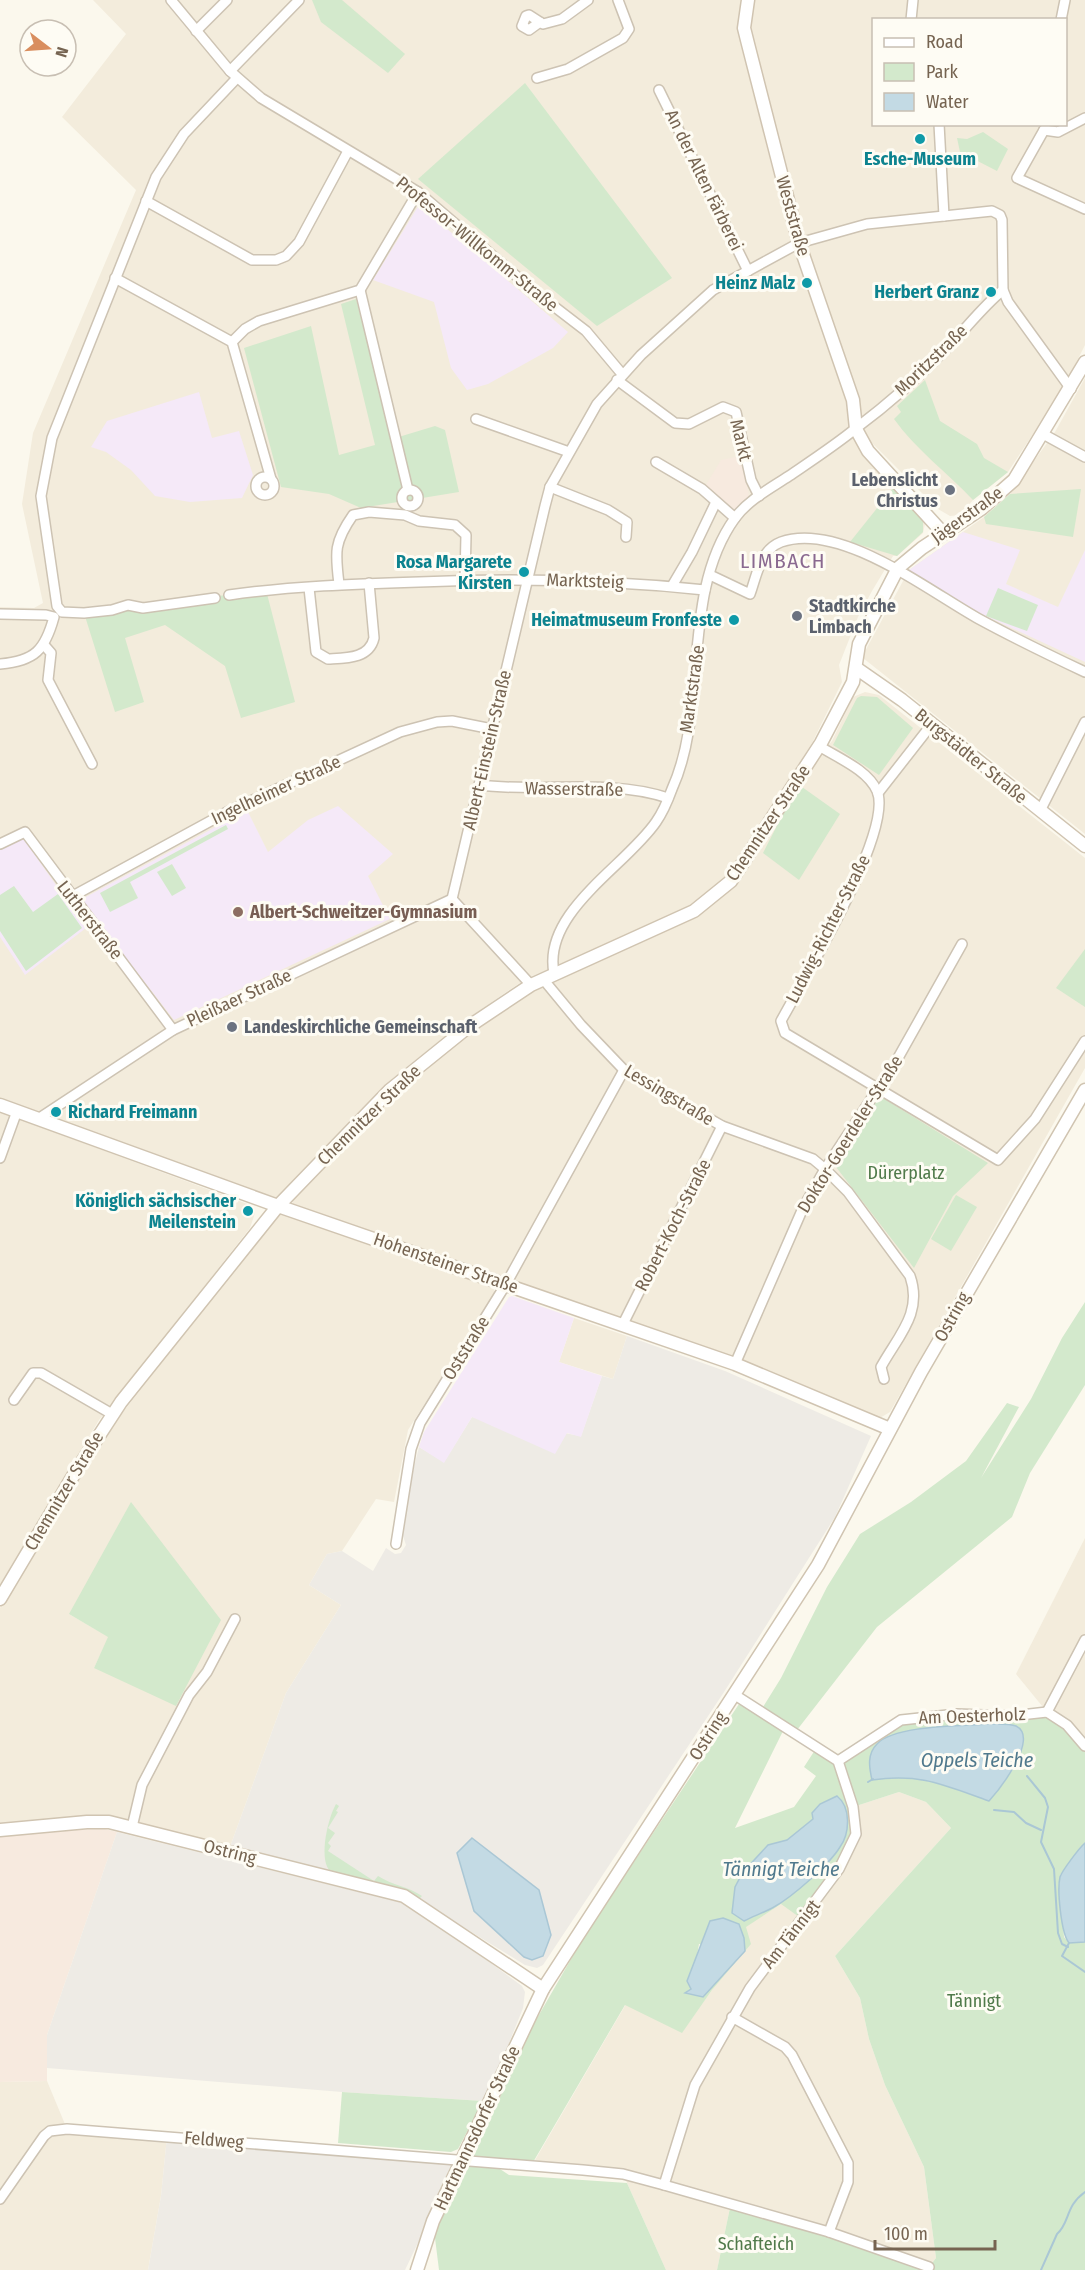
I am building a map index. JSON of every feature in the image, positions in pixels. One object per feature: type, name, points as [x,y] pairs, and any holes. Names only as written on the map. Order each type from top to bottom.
[{"type":"main road","name":"Weststraße","points":[[747,0],[744,28],[799,243],[853,400],[856,429]]},
{"type":"main road","name":"Jägerstraße","points":[[856,668],[855,651],[898,568],[943,533],[981,509],[1014,480],[1071,389],[1085,362]]},
{"type":"main road","points":[[856,429],[868,451],[943,533]]},
{"type":"main road","name":"Burgstädter Straße","points":[[856,668],[932,724],[1085,846]]},
{"type":"main road","name":"Chemnitzer Straße","points":[[0,1599],[112,1414],[278,1206],[398,1083],[468,1027],[531,985],[694,911],[717,895],[731,881],[753,850],[789,789],[819,746],[853,682],[856,668]]},
{"type":"main road","name":"Ostring","points":[[0,1830],[87,1822],[132,1827],[404,1896],[543,1989],[818,1565],[967,1290],[1030,1188],[1085,1089]]},
{"type":"main road","name":"Hohensteiner Straße","points":[[0,1105],[278,1206],[735,1364],[890,1429]]},
{"type":"main road","name":"Hartmannsdorfer Straße","points":[[417,2270],[433,2222],[543,1989]]},
{"type":"street","name":"Professor-Willkomm-Straße","points":[[171,0],[233,74],[291,118],[418,192],[534,291],[586,331],[620,377]]},
{"type":"street","points":[[196,32],[226,0]]},
{"type":"street","points":[[0,664],[19,663],[44,645],[58,615],[41,496],[48,454],[156,177],[184,134],[233,74],[299,0]]},
{"type":"street","points":[[540,22],[552,23],[562,19],[588,0]]},
{"type":"street","points":[[537,78],[568,69],[623,38],[629,29],[618,0]]},
{"type":"street","points":[[911,18],[913,0]]},
{"type":"street","points":[[1061,18],[1065,0]]},
{"type":"street","name":"An der Alten Färberei","points":[[659,90],[748,271]]},
{"type":"street","points":[[1085,118],[1058,132],[1042,127],[1017,178],[1085,209]]},
{"type":"street","points":[[939,126],[944,216]]},
{"type":"street","points":[[146,201],[252,260],[276,260],[286,256],[299,242],[348,151]]},
{"type":"street","points":[[232,342],[245,329],[259,321],[360,290],[418,192]]},
{"type":"street","name":"Albert-Einstein-Straße","points":[[452,899],[550,487],[597,404],[620,377],[713,290],[799,243],[867,224],[997,212],[1002,220],[1003,290]]},
{"type":"street","points":[[115,278],[232,342],[271,479]]},
{"type":"street","points":[[360,290],[408,490]]},
{"type":"street","points":[[1003,290],[1008,302],[1071,389]]},
{"type":"street","name":"Moritzstraße","points":[[856,429],[948,348],[985,305],[1003,290]]},
{"type":"street","name":"Markt","points":[[620,377],[675,423],[689,424],[723,407],[736,412],[751,480],[759,496]]},
{"type":"street","points":[[476,419],[569,452]]},
{"type":"street","name":"Marktstraße","points":[[548,976],[552,950],[560,930],[604,877],[655,823],[678,777],[694,690],[705,590],[720,546],[735,518],[759,496],[856,429]]},
{"type":"street","points":[[1043,434],[1085,457]]},
{"type":"street","points":[[656,462],[702,489],[735,518]]},
{"type":"street","points":[[550,487],[608,510],[627,522],[626,537]]},
{"type":"street","points":[[672,586],[692,552],[716,502]]},
{"type":"street","points":[[339,584],[336,546],[340,533],[353,515],[369,512],[389,513],[419,521],[455,525],[466,535],[465,580]]},
{"type":"street","points":[[710,575],[750,594],[764,554],[780,542],[798,538],[825,540],[898,568],[983,621],[1085,672]]},
{"type":"street","name":"Marktsteig","points":[[229,595],[339,584],[527,579],[612,581],[705,590]]},
{"type":"street","points":[[309,588],[316,652],[328,659],[365,653],[372,646],[374,638],[369,583]]},
{"type":"street","points":[[0,614],[76,614],[112,610],[128,605],[143,608],[215,598]]},
{"type":"street","points":[[44,645],[51,653],[48,680],[92,764]]},
{"type":"street","name":"Ingelheimer Straße","points":[[71,897],[227,812],[400,732],[437,722],[452,721],[492,729]]},
{"type":"street","points":[[1040,811],[1085,722]]},
{"type":"street","points":[[819,746],[865,776],[878,793],[932,724]]},
{"type":"street","name":"Wasserstraße","points":[[480,785],[502,788],[613,787],[669,798]]},
{"type":"street","name":"Ludwig-Richter-Straße","points":[[877,1089],[785,1033],[782,1021],[862,868],[878,815],[878,793]]},
{"type":"street","name":"Lutherstraße","points":[[0,844],[25,832],[71,897],[172,1030]]},
{"type":"street","points":[[452,899],[531,985]]},
{"type":"street","name":"Pleißaer Straße","points":[[38,1119],[172,1030],[452,899]]},
{"type":"street","name":"Doktor-Goerdeler-Straße","points":[[735,1364],[780,1257],[825,1169],[898,1058],[962,944]]},
{"type":"street","name":"Lessingstraße","points":[[548,976],[581,1025],[624,1070],[722,1126],[813,1159],[825,1169]]},
{"type":"street","points":[[877,1089],[998,1160],[1035,1119],[1085,1041]]},
{"type":"street","name":"Oststraße","points":[[396,1544],[411,1449],[420,1422],[506,1284],[624,1070]]},
{"type":"street","points":[[0,1158],[17,1111]]},
{"type":"street","name":"Robert-Koch-Straße","points":[[623,1324],[722,1126]]},
{"type":"street","points":[[825,1169],[848,1192],[910,1276],[913,1285],[913,1313],[881,1367],[884,1379]]},
{"type":"street","points":[[14,1400],[28,1377],[33,1373],[41,1373],[112,1414]]},
{"type":"street","points":[[132,1827],[142,1785],[189,1695],[207,1672],[235,1619]]},
{"type":"street","name":"Am Oesterholz","points":[[1047,1712],[1085,1640]]},
{"type":"street","points":[[735,1695],[838,1761]]},
{"type":"street","name":"Am Oesterholz","points":[[838,1761],[901,1719],[957,1714],[1011,1716],[1047,1712],[1067,1725],[1085,1746]]},
{"type":"street","name":"Am Tännigt","points":[[664,2185],[695,2085],[732,2017],[774,1955],[839,1869],[852,1845],[856,1821],[838,1761]]},
{"type":"street","points":[[732,2017],[785,2047],[792,2055],[848,2163],[848,2182],[829,2232]]},
{"type":"street","name":"Feldweg","points":[[0,2199],[44,2136],[50,2131],[67,2129],[462,2160]]},
{"type":"street","points":[[462,2160],[623,2174],[829,2232],[929,2267]]},
{"type":"shaded area","points":[[93,0],[741,0],[738,29],[741,45],[792,245],[838,371],[850,431],[863,455],[890,480],[925,524],[923,533],[897,556],[893,556],[872,591],[858,617],[839,665],[842,682],[812,743],[726,877],[691,905],[652,928],[527,978],[464,1021],[393,1078],[276,1199],[0,1098],[0,607],[34,608],[43,603],[22,504],[33,433],[136,190],[62,117],[126,34]]},
{"type":"shaded area","points":[[751,0],[1085,0],[1085,345],[1064,387],[1008,472],[973,500],[960,515],[950,516],[938,509],[871,442],[862,429],[802,241],[748,29]]},
{"type":"shaded area","points":[[419,205],[568,332],[553,348],[488,384],[467,390],[451,368],[434,302],[373,280]]},
{"type":"shaded area","points":[[1085,378],[1085,834],[863,658],[863,655],[909,570],[984,517],[1010,494],[1055,432]]},
{"type":"shaded area","points":[[199,392],[212,438],[239,431],[253,475],[242,498],[190,502],[155,496],[131,470],[106,452],[91,447],[107,421]]},
{"type":"shaded area","points":[[741,456],[749,496],[731,515],[704,488],[721,460]]},
{"type":"shaded area","points":[[963,532],[1020,550],[1006,584],[1058,607],[1085,550],[1085,662],[975,611],[909,570]]},
{"type":"shaded area","points":[[865,692],[879,695],[1085,858],[1085,1068],[890,1412],[878,1419],[731,1356],[293,1204],[291,1198],[396,1090],[449,1048],[532,991],[696,917],[725,895],[767,841],[786,805],[815,760],[832,741],[853,697]]},
{"type":"shaded area","name":"Albert-Schweitzer-Gymnasium","points":[[338,806],[393,854],[368,876],[390,919],[174,1020],[84,904],[84,898],[247,810],[268,852],[308,820]]},
{"type":"shaded area","points":[[23,838],[86,928],[25,975],[0,937],[0,849]]},
{"type":"shaded area","points":[[0,1112],[250,1205],[255,1213],[250,1228],[99,1420],[0,1585]]},
{"type":"shaded area","points":[[279,1213],[493,1287],[495,1293],[408,1430],[394,1502],[376,1499],[342,1551],[327,1554],[309,1585],[341,1605],[286,1693],[230,1847],[110,1816],[0,1824],[0,1608],[98,1444]],"holes":[[[69,1614],[220,1621],[94,1668],[109,1637]]]},
{"type":"shaded area","points":[[512,1296],[574,1318],[559,1362],[602,1376],[581,1437],[567,1433],[555,1454],[472,1417],[444,1463],[419,1447],[424,1432],[509,1297]]},
{"type":"shaded area","points":[[574,1318],[627,1336],[613,1379],[559,1362]]},
{"type":"shaded area","points":[[627,1336],[725,1371],[871,1436],[835,1517],[724,1692],[543,1965],[537,1968],[525,1965],[406,1892],[230,1847],[286,1693],[341,1605],[309,1585],[327,1554],[342,1551],[373,1571],[386,1548],[395,1554],[401,1553],[406,1545],[402,1533],[408,1491],[419,1447],[444,1462],[472,1417],[581,1436],[602,1376],[613,1379]]},
{"type":"shaded area","points":[[1085,1538],[1085,1746],[1047,1712],[1016,1674]]},
{"type":"shaded area","points":[[899,1792],[926,1802],[951,1828],[835,1956],[860,1998],[869,2039],[885,2085],[924,2167],[936,2258],[929,2267],[731,2203],[717,2270],[666,2270],[623,2174],[531,2167],[626,2004],[682,2032],[712,1990],[745,1927],[781,1904],[853,1807]]},
{"type":"shaded area","points":[[101,1828],[117,1832],[47,2035],[47,2081],[0,2082],[0,1836]]},
{"type":"shaded area","points":[[117,1832],[399,1902],[419,1910],[522,1986],[525,1992],[523,2008],[483,2101],[47,2068],[47,2035]]},
{"type":"shaded area","points":[[47,2081],[67,2129],[167,2136],[161,2196],[148,2270],[0,2270],[0,2082]]},
{"type":"shaded area","points":[[167,2136],[308,2147],[455,2165],[405,2270],[148,2270],[161,2196]]},
{"type":"green space","points":[[312,0],[342,0],[405,54],[388,73],[321,22]]},
{"type":"green space","points":[[525,83],[672,278],[597,326],[418,179]]},
{"type":"green space","points":[[983,132],[1008,149],[997,171],[960,152],[957,138],[967,139]]},
{"type":"green space","points":[[356,299],[392,439],[435,426],[445,430],[459,492],[361,508],[329,494],[281,487],[244,348],[311,326],[339,455],[375,445],[341,304]]},
{"type":"green space","points":[[925,380],[940,421],[977,444],[984,458],[1008,472],[973,500],[912,441],[894,419],[901,412],[897,406]]},
{"type":"green space","points":[[894,487],[923,520],[923,532],[897,556],[850,542]]},
{"type":"green space","points":[[1081,489],[1073,537],[986,524],[984,517],[1010,494]]},
{"type":"green space","points":[[998,588],[1038,605],[1027,631],[986,616]]},
{"type":"green space","points":[[266,590],[295,702],[241,718],[225,666],[165,625],[125,638],[144,702],[115,712],[84,613]]},
{"type":"green space","points":[[877,697],[913,728],[879,775],[833,745],[857,698]]},
{"type":"green space","points":[[802,787],[840,814],[799,880],[763,853],[785,810]]},
{"type":"green space","points":[[226,825],[228,829],[130,882],[138,898],[110,912],[100,893]]},
{"type":"green space","points":[[172,864],[186,888],[172,896],[157,872]]},
{"type":"green space","points":[[14,886],[33,912],[58,894],[82,928],[26,971],[0,931],[0,895]]},
{"type":"green space","points":[[1085,949],[1085,1007],[1056,988]]},
{"type":"green space","name":"Dürerplatz","points":[[878,1095],[988,1163],[953,1196],[914,1268],[836,1167]]},
{"type":"green space","points":[[956,1195],[977,1207],[951,1251],[931,1239]]},
{"type":"green space","points":[[1085,1302],[1085,1385],[1030,1473],[1012,1517],[877,1627],[797,1730],[763,1707],[781,1678],[827,1587],[860,1534],[911,1502],[966,1461],[1007,1403],[1019,1407],[981,1478],[1031,1399],[1062,1338]]},
{"type":"green space","points":[[131,1502],[221,1620],[176,1706],[94,1668],[108,1637],[69,1614]]},
{"type":"green space","name":"Tännigt","points":[[739,1704],[783,1731],[735,1828],[794,1807],[816,1776],[804,1767],[815,1750],[838,1761],[901,1720],[1047,1712],[1085,1746],[1085,1843],[1060,1875],[1060,1882],[1064,1937],[1069,1943],[1085,1942],[1085,2270],[717,2270],[731,2203],[929,2267],[936,2258],[924,2167],[885,2085],[869,2039],[860,1998],[835,1956],[951,1828],[926,1802],[899,1792],[853,1807],[852,1845],[802,1919],[781,1904],[746,1927],[751,1944],[712,1990],[682,2033],[625,2005],[532,2164],[473,2156],[532,2027],[582,1940]],"holes":[[[1014,1768],[989,1801],[944,1784],[899,1776]],[[813,1819],[775,1907],[744,1921],[768,1845],[787,1840]],[[699,1944],[745,1951],[723,1976],[686,1993],[691,1989]]]},
{"type":"green space","points":[[336,1804],[339,1806],[336,1811],[338,1812],[328,1828],[335,1833],[328,1843],[331,1846],[328,1851],[374,1881],[378,1876],[417,1893],[422,1896],[420,1898],[329,1870],[326,1864],[325,1847],[328,1827],[330,1818]]},
{"type":"green space","points":[[342,2092],[483,2101],[458,2149],[451,2152],[338,2143]]},
{"type":"green space","points":[[467,2165],[500,2169],[509,2175],[627,2183],[666,2270],[439,2270],[434,2230]]},
{"type":"water","name":"Oppels Teiche","points":[[988,1724],[1016,1726],[1022,1732],[1023,1741],[1015,1764],[989,1801],[945,1785],[919,1779],[872,1780],[870,1756],[877,1744],[886,1738],[913,1730]]},
{"type":"water","name":"Tännigt Teiche","points":[[837,1796],[847,1813],[847,1828],[843,1841],[828,1863],[800,1888],[771,1909],[744,1921],[732,1913],[735,1887],[743,1872],[768,1845],[787,1840],[813,1819],[812,1813],[820,1804]]},
{"type":"water","points":[[472,1838],[539,1890],[551,1935],[543,1956],[532,1960],[524,1957],[474,1911],[457,1853]]},
{"type":"water","points":[[1085,1843],[1085,1942],[1069,1943],[1060,1911],[1060,1877]]},
{"type":"water","name":"Tännigt Teiche","points":[[723,1918],[739,1924],[744,1938],[745,1951],[703,1997],[685,1993],[691,1989],[687,1981],[710,1921]]},
{"type":"waterway","points":[[1027,1776],[1045,1798],[1048,1807],[1041,1842],[1054,1869],[1058,1933],[1062,1944],[1068,1947]]},
{"type":"waterway","points":[[868,1782],[873,1779]]},
{"type":"waterway","points":[[994,1810],[1014,1812],[1026,1823],[1041,1830]]},
{"type":"waterway","points":[[1069,1943],[1062,1956],[1085,1972]]},
{"type":"waterway","points":[[1041,2270],[1074,2203],[1085,2192]]},
{"type":"place","name":"Esche-Museum","points":[[920,139]]},
{"type":"place","name":"Heinz Malz","points":[[807,283]]},
{"type":"place","name":"Herbert Granz","points":[[991,292]]},
{"type":"place","name":"Lebenslicht Christus","points":[[950,490]]},
{"type":"place","name":"Rosa Margarete Kirsten","points":[[524,572]]},
{"type":"place","name":"Stadtkirche Limbach","points":[[797,616]]},
{"type":"place","name":"Heimatmuseum Fronfeste","points":[[734,620]]},
{"type":"place","name":"Albert-Schweitzer-Gymnasium","points":[[238,912]]},
{"type":"place","name":"Landeskirchliche Gemeinschaft","points":[[232,1027]]},
{"type":"place","name":"Richard Freimann","points":[[56,1112]]},
{"type":"place","name":"Königlich sächsischer Meilenstein","points":[[248,1211]]},
{"type":"district","name":"LIMBACH","points":[[783,561]]},
{"type":"park label","name":"Schafteich","points":[[756,2244]]}]
